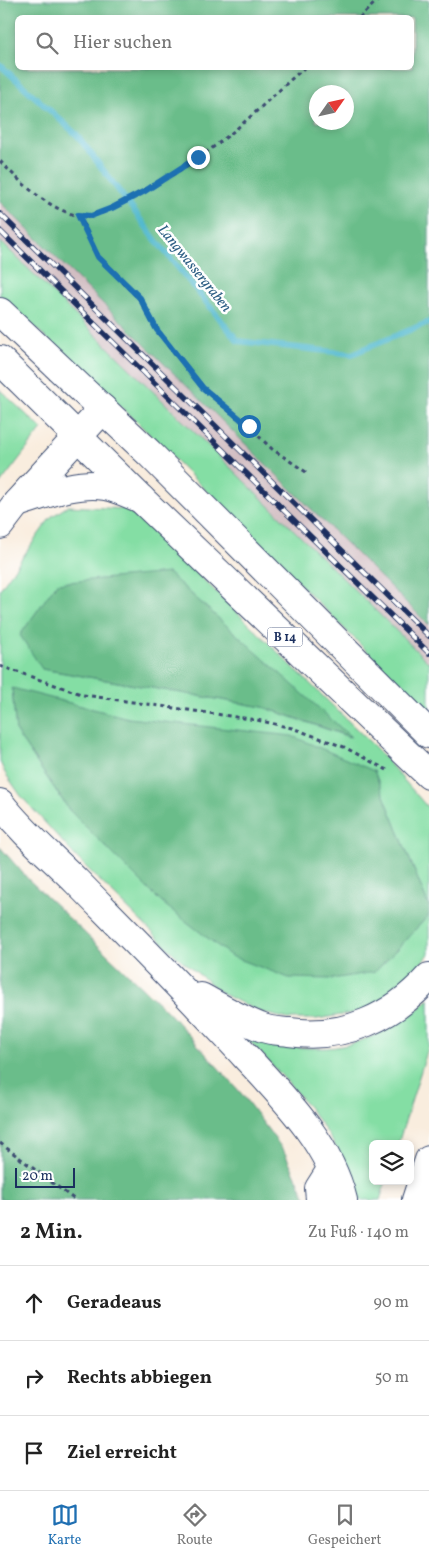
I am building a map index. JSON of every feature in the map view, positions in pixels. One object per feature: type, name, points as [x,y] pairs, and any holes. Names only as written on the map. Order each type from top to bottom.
[{"type":"main road","name":"B 14","points":[[0,312],[103,409],[429,734]]},
{"type":"main road","name":"B 14","points":[[0,360],[429,775]]},
{"type":"main road","points":[[8,514],[103,409]]},
{"type":"main road","points":[[8,514],[53,492],[85,485],[117,489],[142,499]]},
{"type":"main road","points":[[0,803],[176,982],[297,1113],[331,1166],[340,1185],[343,1200]]},
{"type":"main road","points":[[176,982],[224,1010],[265,1029],[305,1034],[337,1032],[367,1023],[392,1009],[429,977]]},
{"type":"main road","points":[[416,1200],[429,1160]]},
{"type":"lane","points":[[318,1200],[317,1188],[331,1166]]},
{"type":"path","points":[[362,15],[378,0]]},
{"type":"path","points":[[0,161],[19,181],[41,198],[61,209],[78,215],[91,216],[112,208],[145,191],[198,157],[241,125],[302,70]]},
{"type":"path","points":[[78,215],[98,257],[140,298],[157,330],[203,388],[249,426],[272,449],[306,472]]},
{"type":"path","points":[[0,666],[84,695],[257,720],[292,728],[344,747],[389,771]]},
{"type":"path","points":[[0,1143],[75,1200]]},
{"type":"shaded area","points":[[0,202],[429,625],[429,663],[0,241]]},
{"type":"green space","points":[[0,0],[429,0],[429,625],[0,202]]},
{"type":"green space","points":[[0,241],[429,663],[429,713],[137,422],[0,295]]},
{"type":"green space","points":[[0,390],[42,429],[0,484]]},
{"type":"green space","points":[[68,506],[126,509],[163,540],[376,748],[429,809],[429,907],[374,771],[128,718],[12,689],[16,732],[70,811],[161,902],[375,972],[429,915],[429,954],[399,989],[365,1011],[317,1019],[288,1019],[260,1012],[223,994],[174,954],[78,859],[21,796],[5,773],[0,762],[0,589],[51,517]],"holes":[[[168,573],[349,737],[263,707],[42,669]]]},
{"type":"green space","points":[[168,573],[351,737],[263,707],[42,669],[20,635],[57,583]]},
{"type":"green space","points":[[12,688],[128,718],[292,736],[374,771],[429,907],[429,915],[375,972],[332,979],[289,978],[231,956],[161,902],[70,811],[16,732]]},
{"type":"green space","points":[[0,847],[28,879],[169,1013],[241,1093],[284,1151],[307,1200],[0,1200]]},
{"type":"green space","points":[[429,999],[429,1045],[399,1140],[369,1140],[369,1185],[385,1185],[380,1200],[359,1200],[349,1171],[327,1133],[302,1099],[243,1035],[292,1047],[318,1048],[342,1046],[377,1034],[399,1022]]},
{"type":"waterway","name":"Langwassergraben","points":[[0,65],[77,135],[158,243],[238,341],[352,354],[429,322]]},
{"type":"railway","points":[[0,214],[429,636]]},
{"type":"railway","points":[[0,231],[429,653]]},
{"type":"route","points":[[198,157],[145,191],[112,208],[91,216],[78,215],[98,257],[140,298],[157,330],[203,388],[249,426]]}]
